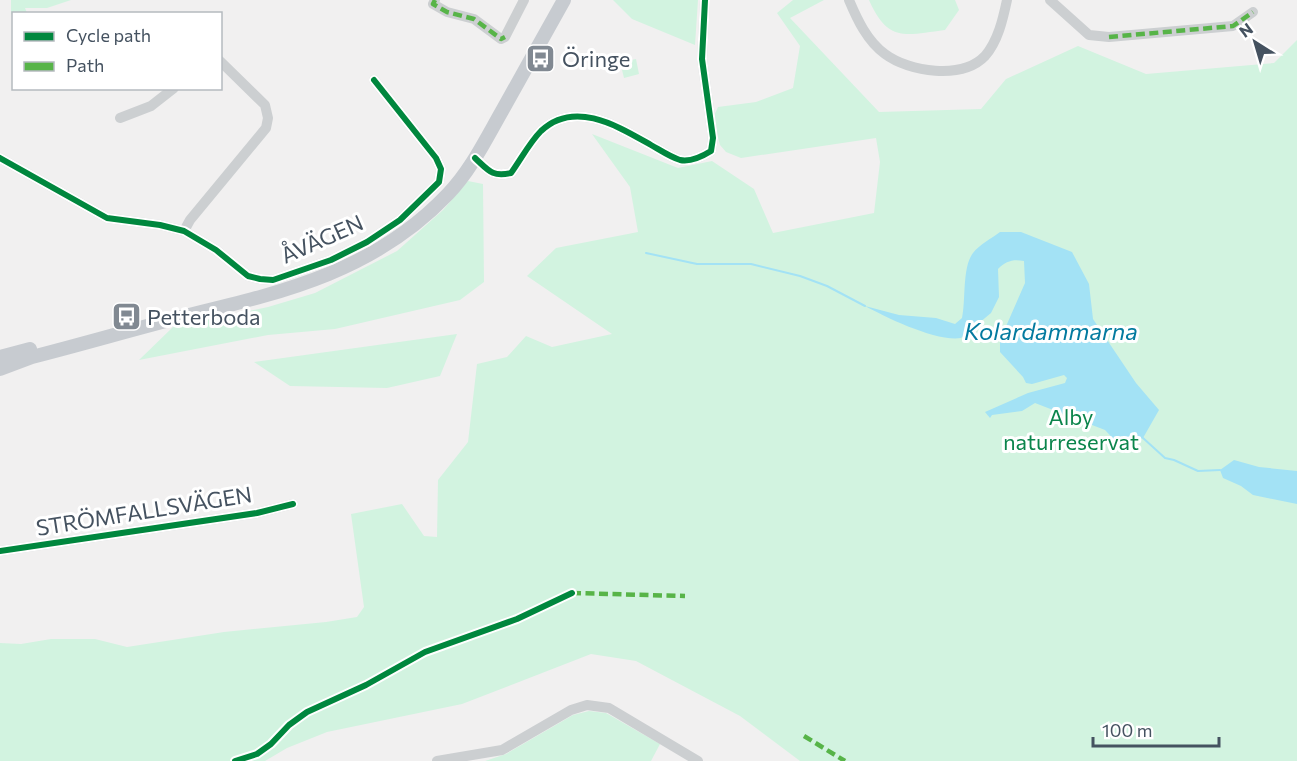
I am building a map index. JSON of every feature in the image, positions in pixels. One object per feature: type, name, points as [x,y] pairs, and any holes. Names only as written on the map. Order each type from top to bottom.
[{"type":"main road","points":[[0,369],[32,357],[263,297],[333,273],[369,257],[392,242],[449,193],[475,158],[564,0]]},
{"type":"main road","points":[[0,357],[150,320],[184,316]]},
{"type":"street","points":[[431,2],[447,12],[474,19],[501,39],[505,37],[524,0]]},
{"type":"street","points":[[475,158],[493,174],[511,172],[541,131],[559,120],[578,115],[609,123],[682,160],[711,151],[713,138],[702,59],[705,0]]},
{"type":"street","points":[[849,0],[864,31],[884,54],[913,67],[941,71],[965,67],[983,58],[997,37],[1007,0]]},
{"type":"street","points":[[1050,0],[1089,35],[1109,37],[1233,26],[1253,12]]},
{"type":"street","points":[[184,231],[190,220],[266,128],[268,118],[265,105],[222,63]]},
{"type":"street","name":"ÅVÄGEN","points":[[0,158],[108,218],[160,225],[184,231],[216,250],[248,276],[273,280],[331,260],[367,242],[400,220],[439,182],[441,169],[436,158],[374,80]]},
{"type":"street","points":[[120,118],[151,106],[171,90]]},
{"type":"street","name":"STRÖMFALLSVÄGEN","points":[[0,551],[245,515],[293,504]]},
{"type":"street","points":[[437,761],[502,750],[571,710],[587,705],[609,708],[698,761]]},
{"type":"green space","points":[[11,0],[71,0],[47,8],[25,8],[27,12],[12,12],[12,16]]},
{"type":"green space","points":[[613,0],[698,0],[695,45],[632,19]]},
{"type":"green space","name":"Alby naturreservat","points":[[793,0],[824,0],[790,18],[879,112],[981,109],[1006,79],[1078,46],[1146,74],[1274,63],[1297,40],[1297,761],[800,761],[740,716],[636,661],[591,654],[462,704],[327,732],[287,748],[265,761],[0,761],[0,643],[21,644],[51,639],[95,639],[127,647],[224,632],[357,617],[364,607],[351,514],[402,504],[424,536],[437,537],[438,480],[468,442],[477,364],[507,357],[526,336],[552,347],[612,334],[527,276],[556,248],[638,232],[630,187],[592,134],[678,168],[712,161],[754,189],[773,233],[874,213],[880,162],[876,138],[741,158],[726,152],[720,145],[713,118],[718,107],[756,102],[793,88],[800,46],[777,13]]},
{"type":"green space","points":[[869,0],[955,0],[959,10],[945,30],[899,33],[883,24]]},
{"type":"green space","points":[[636,59],[639,74],[624,78],[620,62]]},
{"type":"green space","points":[[468,181],[483,184],[484,282],[460,300],[335,329],[268,335],[139,360],[173,327],[268,307],[315,293],[397,251],[443,210]]},
{"type":"green space","points":[[457,334],[440,376],[387,388],[290,386],[254,362]]},
{"type":"green space","points":[[589,711],[606,713],[660,744],[651,761],[485,761],[506,754],[573,715]]},
{"type":"water","name":"Kolardammarna","points":[[1000,232],[1021,232],[1072,252],[1089,284],[1093,319],[1136,383],[1159,410],[1143,438],[1120,446],[1105,430],[1035,403],[1022,411],[992,415],[990,418],[985,412],[1028,393],[1065,383],[1067,378],[1064,375],[1032,384],[1026,383],[1000,352],[1000,340],[1025,283],[1024,261],[1010,261],[998,269],[999,297],[991,313],[961,338],[926,333],[865,306],[899,315],[936,318],[955,324],[962,318],[967,267],[970,259],[979,247]]},
{"type":"water","points":[[1234,460],[1259,467],[1297,471],[1297,504],[1253,495],[1241,486],[1223,478],[1220,470]]},
{"type":"waterway","points":[[646,253],[697,264],[751,264],[800,276],[827,286],[865,306]]},
{"type":"waterway","points":[[1143,438],[1165,458],[1198,471],[1220,470]]},
{"type":"marked path","points":[[435,0],[433,4],[447,12],[474,19],[501,39],[505,37]]},
{"type":"marked path","points":[[1109,37],[1233,26],[1253,12]]},
{"type":"marked path","points":[[572,593],[685,596]]},
{"type":"marked path","points":[[804,736],[845,761]]},
{"type":"cycle path","points":[[475,158],[491,172],[511,173],[541,131],[554,122],[568,117],[597,119],[611,124],[680,160],[700,157],[711,151],[713,138],[702,59],[705,0]]},
{"type":"cycle path","points":[[0,158],[107,218],[160,225],[184,231],[216,250],[248,276],[273,280],[331,260],[367,242],[400,220],[439,182],[441,169],[436,158],[374,80]]},
{"type":"cycle path","points":[[0,551],[257,513],[293,504]]},
{"type":"cycle path","points":[[235,761],[257,754],[307,712],[366,685],[425,652],[517,619],[572,593]]},
{"type":"place","name":"Öringe","points":[[541,59]]},
{"type":"place","name":"Petterboda","points":[[126,317]]}]
